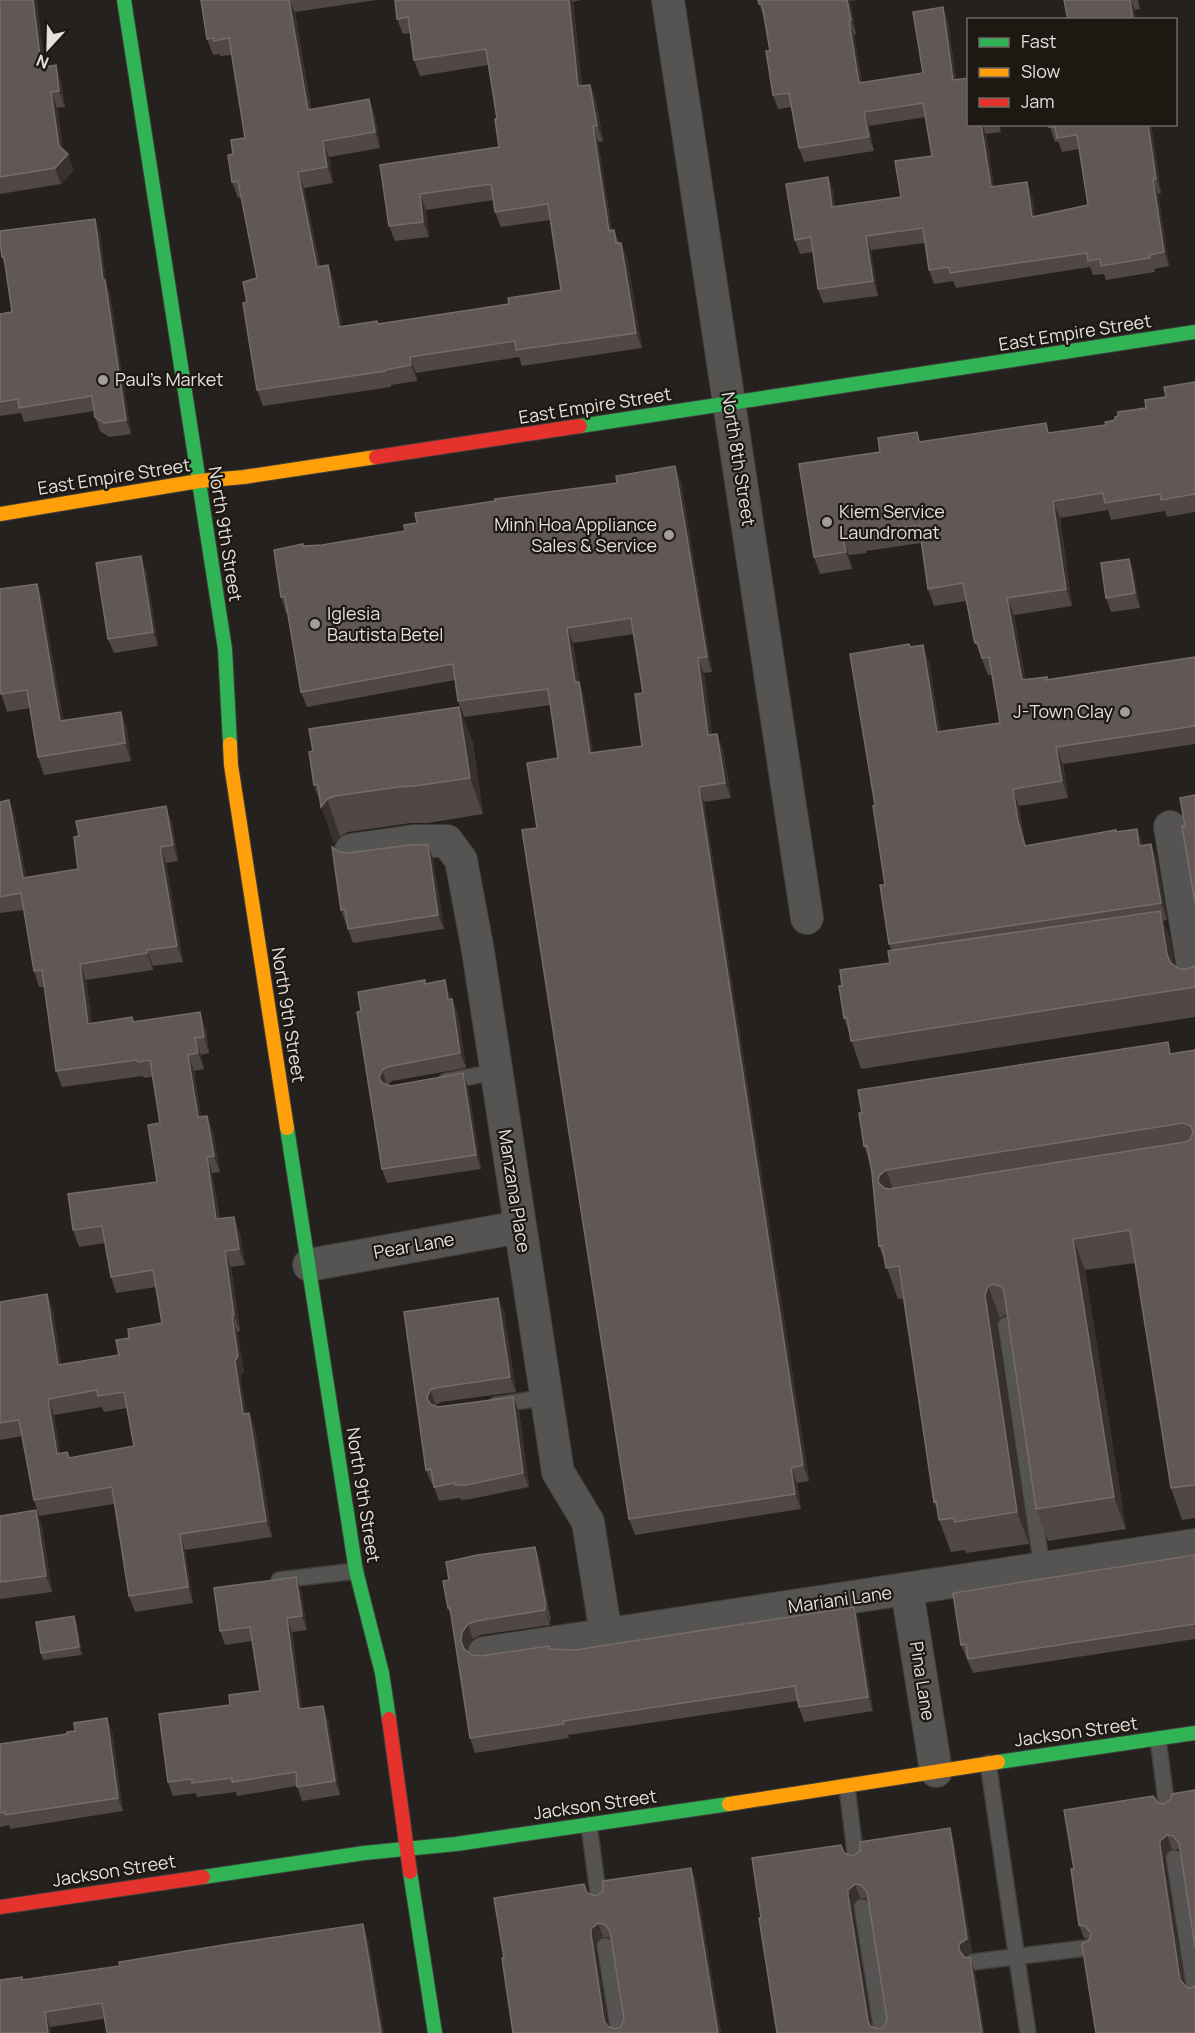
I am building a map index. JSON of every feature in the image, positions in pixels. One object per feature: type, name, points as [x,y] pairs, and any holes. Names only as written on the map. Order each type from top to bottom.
[{"type":"street","name":"North 9th Street","points":[[124,0],[225,649],[231,765],[356,1571],[382,1673],[406,1849],[435,2033]]},
{"type":"street","name":"North 8th Street","points":[[668,0],[807,918]]},
{"type":"street","name":"East Empire Street","points":[[0,514],[199,481],[244,477],[1195,332]]},
{"type":"street","points":[[1170,827],[1180,928],[1195,980]]},
{"type":"street","name":"Manzana Place","points":[[351,850],[414,841],[447,841],[461,860],[478,951],[558,1472],[588,1521],[606,1634]]},
{"type":"street","name":"Pear Lane","points":[[309,1265],[520,1227]]},
{"type":"street","name":"Mariani Lane","points":[[484,1653],[1195,1545]]},
{"type":"street","name":"Pina Lane","points":[[907,1590],[936,1771]]},
{"type":"street","name":"Jackson Street","points":[[0,1907],[237,1871],[589,1825],[847,1788],[936,1771],[1195,1733]]},
{"type":"lane","points":[[428,1084],[496,1072]]},
{"type":"lane","points":[[1006,1325],[1042,1568]]},
{"type":"lane","points":[[477,1407],[547,1397]]},
{"type":"lane","points":[[261,1582],[356,1571]]},
{"type":"lane","points":[[1158,1738],[1167,1808]]},
{"type":"lane","points":[[988,1763],[1028,2033]]},
{"type":"lane","points":[[847,1788],[856,1860]]},
{"type":"lane","points":[[589,1825],[599,1899]]},
{"type":"lane","points":[[1174,1858],[1195,1992]]},
{"type":"lane","points":[[862,1907],[882,2033]]},
{"type":"lane","points":[[605,1946],[620,2033]]},
{"type":"lane","points":[[973,1962],[1086,1948]]},
{"type":"building","points":[[0,0],[33,0],[40,56],[43,55],[44,67],[56,65],[59,91],[51,92],[59,146],[68,154],[55,168],[0,177]]},
{"type":"building","points":[[201,0],[289,0],[308,110],[369,99],[375,132],[323,141],[327,167],[298,172],[317,267],[328,265],[339,327],[377,321],[378,324],[509,304],[508,298],[561,290],[548,204],[495,212],[491,184],[420,194],[423,222],[389,226],[380,165],[499,147],[486,49],[414,60],[408,17],[397,19],[395,0],[569,0],[578,86],[590,85],[597,126],[593,126],[609,231],[614,230],[616,243],[621,243],[636,333],[516,350],[515,341],[410,357],[411,365],[385,371],[257,390],[243,303],[247,302],[243,282],[257,278],[238,181],[232,182],[228,155],[233,154],[231,140],[245,138],[229,38],[214,41],[213,38],[207,39]]},
{"type":"building","points":[[758,0],[847,0],[859,83],[923,73],[913,12],[943,7],[953,80],[967,78],[967,126],[981,126],[991,187],[1027,182],[1032,217],[1088,205],[1077,135],[1057,138],[1055,127],[1049,126],[1148,126],[1156,179],[1153,179],[1164,252],[1149,255],[1150,258],[1101,266],[1100,259],[1088,261],[1087,253],[950,273],[949,267],[929,270],[923,228],[866,236],[873,281],[818,289],[811,237],[795,240],[786,184],[828,177],[832,207],[901,197],[895,161],[932,156],[923,103],[864,112],[869,137],[799,148],[789,93],[773,95],[766,51],[770,51],[762,4],[759,4]]},
{"type":"building","points":[[1064,0],[1130,0],[1133,18],[1068,18]]},
{"type":"building","points":[[95,219],[126,420],[104,423],[95,417],[92,396],[19,408],[18,399],[0,402],[0,314],[12,312],[4,257],[2,257],[0,231]]},
{"type":"building","points":[[1195,382],[1195,494],[1161,500],[1160,494],[1105,503],[1103,493],[1053,501],[1066,589],[1007,598],[1022,680],[1047,677],[1046,680],[1195,657],[1195,726],[1056,747],[1062,781],[1013,789],[1025,846],[1116,830],[1116,832],[1137,829],[1139,846],[1151,844],[1161,903],[889,944],[880,885],[885,885],[873,806],[875,805],[850,654],[909,644],[910,647],[923,645],[937,732],[1000,723],[989,657],[982,658],[978,643],[975,643],[963,583],[928,589],[919,525],[843,538],[846,552],[814,557],[799,464],[880,452],[878,438],[917,432],[919,442],[1046,423],[1048,433],[1106,425],[1105,422],[1115,420],[1118,412],[1146,408],[1145,400],[1166,397],[1164,387]]},
{"type":"building","points":[[675,466],[707,657],[698,658],[708,735],[717,734],[725,783],[699,787],[803,1465],[791,1468],[795,1494],[629,1519],[522,830],[537,828],[527,763],[558,758],[548,689],[458,701],[453,664],[301,692],[285,597],[281,597],[274,550],[303,544],[303,546],[322,545],[405,531],[404,525],[417,523],[415,513],[495,501],[495,499],[617,483],[616,476]],"holes":[[[631,618],[643,693],[635,694],[642,746],[590,753],[579,682],[575,682],[567,628]]]},
{"type":"building","points":[[141,556],[153,632],[108,639],[96,563]]},
{"type":"building","points":[[1129,559],[1135,593],[1106,598],[1101,563]]},
{"type":"building","points":[[37,584],[60,721],[121,712],[125,743],[38,757],[27,690],[1,694],[0,589]]},
{"type":"building","points":[[459,707],[470,778],[335,796],[327,799],[321,807],[318,784],[314,785],[309,752],[313,751],[309,729]]},
{"type":"building","points":[[1195,795],[1195,903],[1182,826],[1185,826],[1180,798]]},
{"type":"building","points":[[9,800],[23,878],[78,869],[74,837],[79,836],[76,821],[166,806],[173,845],[160,847],[177,946],[80,964],[88,1024],[132,1017],[133,1022],[200,1012],[204,1037],[195,1038],[198,1053],[188,1055],[198,1117],[207,1116],[214,1156],[207,1157],[216,1219],[234,1217],[239,1249],[225,1251],[238,1356],[235,1361],[243,1414],[249,1413],[266,1521],[180,1534],[188,1587],[129,1596],[112,1487],[34,1500],[19,1420],[0,1423],[0,1302],[47,1294],[58,1365],[119,1355],[116,1340],[129,1338],[128,1329],[162,1323],[153,1270],[111,1277],[102,1226],[73,1230],[68,1194],[157,1182],[148,1125],[160,1123],[150,1060],[56,1071],[42,970],[34,971],[21,893],[0,897],[0,802]],"holes":[[[97,1390],[98,1396],[124,1392],[134,1446],[69,1458],[67,1452],[57,1454],[48,1399]]]},
{"type":"building","points":[[428,845],[438,915],[348,929],[345,909],[341,910],[332,847],[339,852],[348,853]]},
{"type":"building","points":[[1160,911],[1170,962],[1179,969],[1195,966],[1195,987],[851,1041],[847,1017],[844,1018],[839,986],[842,986],[840,970],[890,963],[888,951]]},
{"type":"building","points":[[425,980],[425,984],[445,980],[448,1000],[452,999],[460,1053],[387,1067],[382,1070],[379,1078],[382,1083],[391,1086],[463,1073],[476,1155],[382,1169],[357,1012],[361,1011],[358,992]]},
{"type":"building","points":[[1168,1042],[1170,1054],[1195,1050],[1195,1485],[1171,1488],[1130,1230],[1073,1239],[1114,1497],[1036,1509],[1004,1292],[1002,1287],[994,1284],[988,1286],[985,1295],[1017,1512],[955,1522],[954,1518],[939,1520],[936,1501],[934,1502],[899,1266],[886,1268],[882,1245],[879,1246],[872,1173],[867,1145],[864,1146],[858,1090]],"holes":[[[1183,1123],[1191,1126],[1193,1132],[1190,1140],[1185,1142],[889,1189],[884,1188],[878,1182],[879,1176],[886,1170]]]},
{"type":"building","points":[[498,1298],[510,1377],[435,1388],[430,1390],[427,1398],[430,1404],[438,1407],[513,1397],[523,1473],[466,1485],[455,1485],[455,1483],[434,1487],[431,1469],[426,1470],[404,1312]]},
{"type":"building","points":[[36,1510],[46,1576],[0,1582],[0,1516]]},
{"type":"building","points":[[535,1547],[545,1610],[468,1624],[462,1632],[461,1641],[464,1649],[472,1655],[481,1656],[549,1646],[550,1649],[575,1650],[854,1607],[868,1697],[799,1707],[795,1686],[563,1721],[564,1724],[470,1738],[450,1608],[448,1608],[443,1581],[449,1580],[446,1562]]},
{"type":"building","points":[[1195,1555],[1195,1624],[968,1659],[966,1644],[961,1645],[953,1593]]},
{"type":"building","points":[[296,1577],[302,1616],[287,1618],[299,1709],[323,1706],[335,1781],[297,1787],[296,1772],[232,1782],[232,1778],[192,1783],[192,1779],[168,1782],[159,1714],[230,1705],[229,1695],[260,1691],[250,1627],[220,1631],[214,1588]]},
{"type":"building","points":[[74,1616],[79,1647],[41,1653],[36,1622]]},
{"type":"building","points":[[107,1718],[118,1798],[5,1815],[5,1812],[0,1813],[0,1744],[67,1734],[67,1732],[75,1731],[74,1723]]},
{"type":"building","points":[[1195,1790],[1195,1947],[1179,1843],[1173,1836],[1167,1835],[1160,1841],[1160,1846],[1180,1980],[1187,1988],[1195,1986],[1195,2033],[1096,2033],[1082,1944],[1090,1939],[1091,1933],[1085,1926],[1079,1925],[1071,1869],[1074,1869],[1064,1810],[1153,1796],[1158,1803],[1164,1804],[1171,1799],[1172,1794]]},
{"type":"building","points":[[950,1828],[967,1939],[959,1944],[959,1950],[964,1957],[970,1958],[982,2033],[777,2033],[752,1858],[841,1845],[844,1853],[853,1856],[860,1851],[860,1842]],"holes":[[[855,1884],[861,1885],[867,1892],[887,2019],[884,2027],[878,2029],[870,2026],[868,2021],[848,1895],[848,1890]]]},
{"type":"building","points":[[691,1868],[718,2033],[513,2033],[494,1898],[584,1884],[587,1893],[596,1896],[603,1891],[603,1881]],"holes":[[[598,1923],[604,1924],[610,1931],[624,2019],[621,2027],[615,2029],[607,2026],[604,2021],[591,1934],[591,1929]]]},
{"type":"building","points":[[363,1924],[381,2033],[107,2033],[102,2003],[45,2012],[48,2033],[0,2033],[0,1980],[22,1977],[22,1980],[120,1966],[119,1962]]},
{"type":"traffic: fast","points":[[124,0],[225,649],[230,744]]},
{"type":"traffic: fast","points":[[580,426],[1195,332]]},
{"type":"traffic: fast","points":[[287,1128],[356,1571],[382,1673],[389,1719]]},
{"type":"traffic: fast","points":[[998,1762],[1195,1733]]},
{"type":"traffic: fast","points":[[203,1877],[364,1853],[456,1844],[729,1804]]},
{"type":"traffic: fast","points":[[410,1872],[435,2033]]},
{"type":"traffic: slow","points":[[0,514],[199,481],[244,477],[376,457]]},
{"type":"traffic: slow","points":[[230,744],[231,765],[287,1128]]},
{"type":"traffic: slow","points":[[729,1804],[998,1762]]},
{"type":"traffic: jam","points":[[376,457],[580,426]]},
{"type":"traffic: jam","points":[[389,1719],[410,1872]]},
{"type":"traffic: jam","points":[[0,1907],[203,1877]]},
{"type":"place","name":"Paul’s Market","points":[[103,380]]},
{"type":"place","name":"Kiem Service Laundromat","points":[[827,522]]},
{"type":"place","name":"Minh Hoa Appliance Sales & Service","points":[[669,535]]},
{"type":"place","name":"Iglesia Bautista Betel","points":[[315,624]]},
{"type":"place","name":"J-Town Clay","points":[[1125,712]]}]
